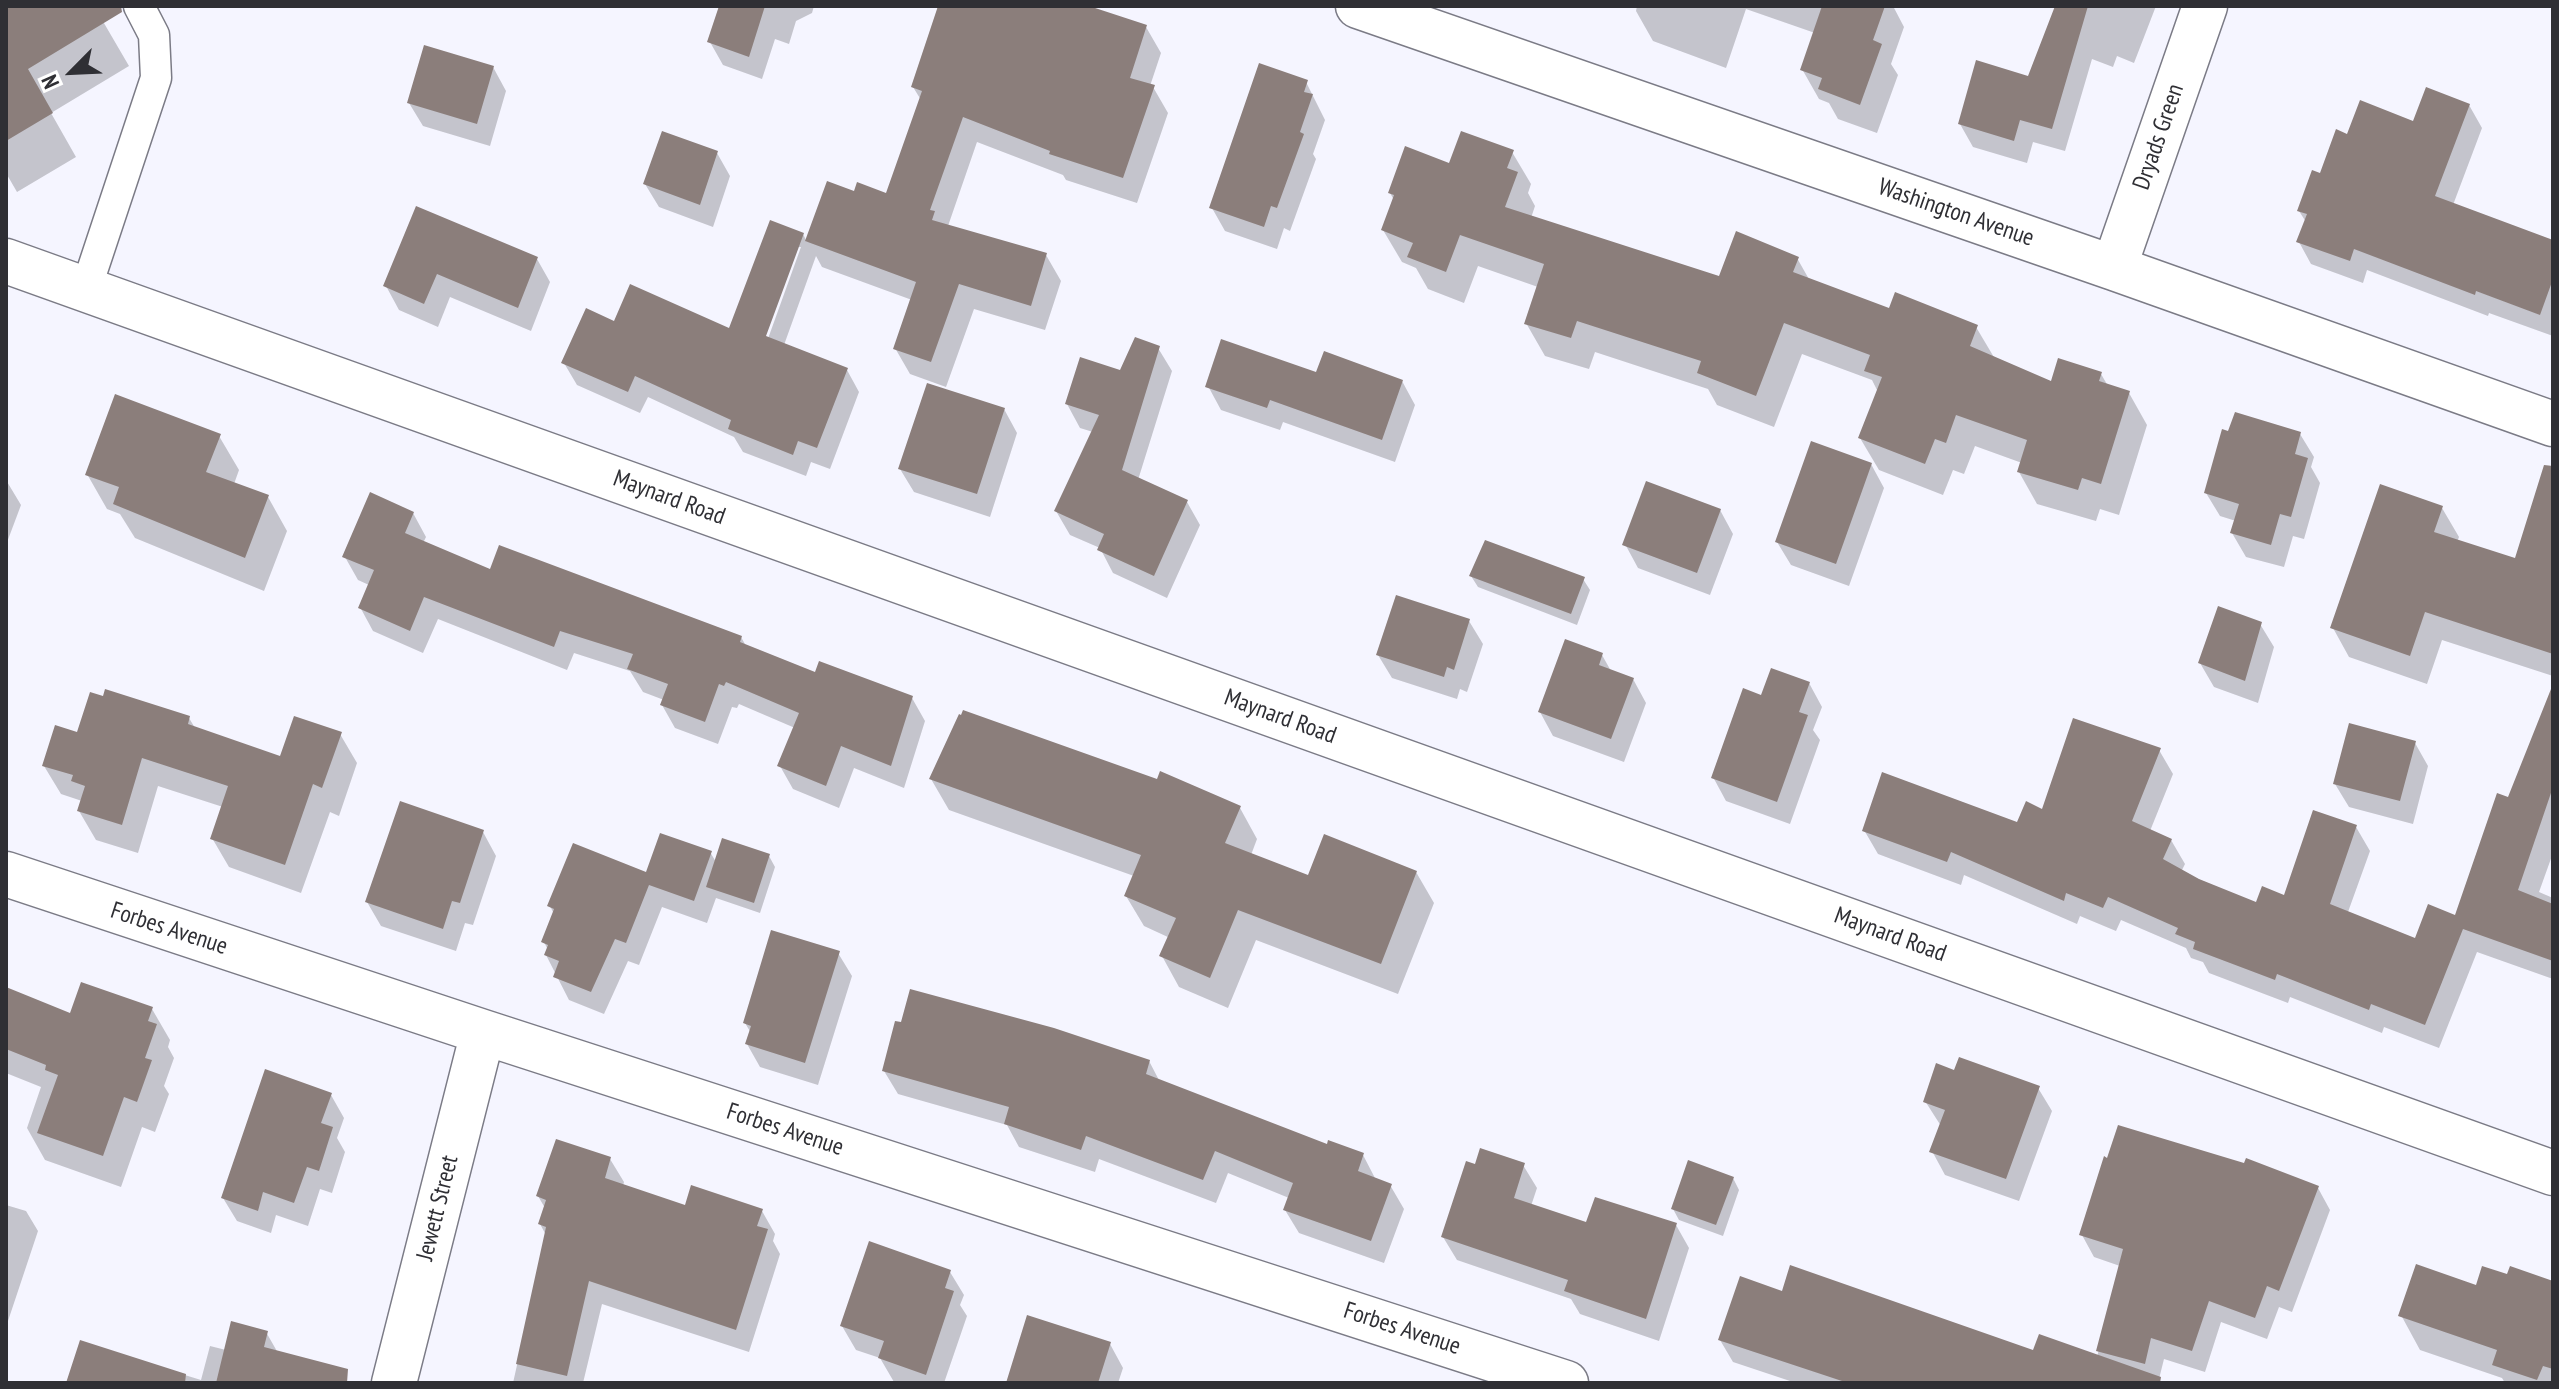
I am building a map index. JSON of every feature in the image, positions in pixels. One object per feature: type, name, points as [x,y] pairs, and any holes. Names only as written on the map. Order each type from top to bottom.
[{"type":"street","name":"Washington Avenue","points":[[1358,6],[2553,424]]},
{"type":"street","name":"Dryads Green","points":[[2114,268],[2205,6]]},
{"type":"street","name":"Maynard Road","points":[[6,261],[2553,1173]]},
{"type":"street","name":"Forbes Avenue","points":[[6,874],[1566,1383]]},
{"type":"street","name":"Jewett Street","points":[[394,1383],[483,1032]]},
{"type":"lane","points":[[86,289],[156,78],[154,35],[139,6]]},
{"type":"building","points":[[6,6],[121,6],[122,12],[28,69],[53,113],[6,141]]},
{"type":"building","points":[[719,6],[765,6],[749,57],[707,42]]},
{"type":"building","points":[[938,6],[1089,6],[1147,25],[1130,78],[1155,85],[1123,178],[1049,154],[1050,151],[963,117],[930,210],[935,211],[932,220],[1047,253],[1031,306],[959,284],[931,362],[893,349],[916,282],[805,241],[827,181],[854,191],[857,182],[886,193],[922,91],[911,87]]},
{"type":"building","points":[[1822,6],[1885,6],[1873,40],[1882,44],[1860,105],[1818,89],[1822,78],[1800,70]]},
{"type":"building","points":[[2055,6],[2088,6],[2052,129],[2020,120],[2014,141],[1958,124],[1976,60],[2028,76]]},
{"type":"building","points":[[424,45],[494,66],[477,124],[407,103]]},
{"type":"building","points":[[1259,63],[1308,80],[1304,92],[1313,94],[1300,132],[1304,134],[1277,208],[1271,206],[1264,227],[1209,208]]},
{"type":"building","points":[[2426,87],[2470,104],[2435,196],[2553,240],[2553,279],[2540,315],[2476,291],[2475,295],[2354,249],[2350,261],[2296,242],[2307,214],[2297,211],[2312,170],[2320,173],[2336,129],[2347,134],[2360,100],[2413,121]]},
{"type":"building","points":[[662,131],[718,151],[700,205],[643,184]]},
{"type":"building","points":[[1461,131],[1514,150],[1507,168],[1518,172],[1505,207],[1719,276],[1736,231],[1799,257],[1793,272],[1889,308],[1895,292],[1978,325],[1970,346],[2051,381],[2058,358],[2102,372],[2099,381],[2130,391],[2101,484],[2082,478],[2078,490],[2017,472],[2027,440],[1956,415],[1946,443],[1935,439],[1925,464],[1858,438],[1882,377],[1864,371],[1870,355],[1784,323],[1756,396],[1697,373],[1701,361],[1577,321],[1571,338],[1524,324],[1544,264],[1460,235],[1446,272],[1407,257],[1413,243],[1381,230],[1394,195],[1388,193],[1405,146],[1449,163]]},
{"type":"building","points":[[416,206],[538,257],[518,308],[437,274],[424,304],[383,286]]},
{"type":"building","points":[[770,220],[804,233],[766,336],[848,368],[817,448],[798,441],[793,455],[728,429],[731,420],[635,376],[628,392],[561,363],[586,308],[614,321],[630,284],[729,328]]},
{"type":"building","points":[[1135,337],[1160,346],[1122,470],[1188,500],[1154,576],[1097,550],[1104,534],[1054,511],[1099,415],[1065,404],[1080,357],[1120,370]]},
{"type":"building","points":[[1221,339],[1316,372],[1324,351],[1403,380],[1382,440],[1270,400],[1267,408],[1205,387]]},
{"type":"building","points":[[927,383],[1005,408],[977,494],[898,469]]},
{"type":"building","points":[[115,394],[221,434],[206,472],[269,495],[245,558],[113,504],[119,487],[85,475]]},
{"type":"building","points":[[2235,412],[2301,432],[2295,454],[2308,458],[2291,517],[2280,514],[2271,545],[2230,533],[2239,504],[2204,493],[2222,429],[2228,431]]},
{"type":"building","points":[[1811,441],[1872,463],[1836,564],[1775,542]]},
{"type":"building","points":[[2544,465],[2553,466],[2553,654],[2425,612],[2410,656],[2330,628],[2380,484],[2443,506],[2434,532],[2515,558]]},
{"type":"building","points":[[1646,481],[1721,509],[1697,573],[1622,545]]},
{"type":"building","points":[[370,492],[414,512],[405,533],[490,569],[499,545],[742,636],[740,642],[815,672],[819,661],[913,696],[891,766],[841,746],[826,786],[777,766],[799,713],[726,682],[724,686],[719,684],[705,722],[660,705],[668,684],[627,669],[633,654],[560,631],[554,647],[424,597],[410,631],[358,608],[374,570],[342,557]]},
{"type":"building","points":[[1485,540],[1585,577],[1571,614],[1469,576]]},
{"type":"building","points":[[1396,595],[1470,619],[1454,670],[1447,667],[1444,677],[1376,655]]},
{"type":"building","points":[[2218,606],[2262,622],[2245,681],[2198,663]]},
{"type":"building","points":[[1565,639],[1603,653],[1599,665],[1634,678],[1611,739],[1538,712]]},
{"type":"building","points":[[1771,668],[1810,682],[1799,712],[1808,715],[1777,802],[1711,778],[1743,688],[1761,695]]},
{"type":"building","points":[[105,689],[190,716],[188,724],[280,756],[294,716],[342,732],[322,788],[313,784],[285,865],[210,839],[228,786],[142,758],[122,825],[77,811],[85,786],[71,781],[73,775],[42,766],[55,725],[77,732],[90,692],[103,696]]},
{"type":"building","points":[[2551,689],[2553,787],[2518,890],[2553,904],[2553,961],[2463,929],[2425,1025],[2371,1004],[2369,1010],[2277,974],[2275,980],[2193,949],[2195,942],[2175,934],[2178,928],[2108,897],[2103,908],[2066,893],[2064,901],[1951,852],[1947,862],[1862,831],[1882,772],[2017,822],[2026,801],[2042,809],[2073,718],[2161,748],[2132,821],[2172,839],[2163,859],[2199,879],[2256,902],[2262,886],[2284,895],[2313,810],[2357,825],[2330,904],[2415,938],[2428,904],[2455,915],[2497,793],[2508,797]]},
{"type":"building","points":[[963,710],[1157,779],[1160,771],[1241,806],[1225,843],[1308,875],[1324,834],[1417,871],[1381,964],[1238,910],[1210,978],[1159,956],[1176,918],[1124,896],[1141,855],[929,779]]},
{"type":"building","points":[[2349,723],[2416,741],[2400,801],[2333,784]]},
{"type":"building","points":[[400,801],[484,830],[460,903],[452,901],[443,929],[365,902]]},
{"type":"building","points":[[660,833],[712,851],[694,901],[649,885],[626,943],[615,939],[591,992],[553,977],[559,961],[544,955],[548,945],[541,942],[554,909],[547,906],[573,843],[646,872]]},
{"type":"building","points":[[722,838],[770,854],[754,903],[706,887]]},
{"type":"building","points":[[771,930],[840,951],[805,1063],[745,1044],[751,1026],[743,1023]]},
{"type":"building","points":[[81,982],[153,1007],[148,1021],[157,1024],[145,1058],[152,1060],[137,1102],[124,1097],[103,1156],[37,1133],[58,1075],[45,1070],[46,1065],[6,1049],[6,987],[70,1013]]},
{"type":"building","points":[[910,989],[1054,1028],[1150,1060],[1146,1074],[1327,1144],[1328,1140],[1364,1153],[1358,1171],[1392,1184],[1371,1241],[1283,1210],[1293,1183],[1215,1151],[1203,1180],[1086,1136],[1081,1150],[1004,1124],[1009,1107],[882,1071],[895,1021],[901,1022]]},
{"type":"building","points":[[1959,1057],[2040,1086],[2006,1179],[1929,1152],[1945,1110],[1923,1102],[1936,1063],[1954,1070]]},
{"type":"building","points":[[265,1069],[332,1093],[321,1123],[333,1127],[319,1171],[307,1167],[294,1203],[263,1192],[258,1211],[221,1198]]},
{"type":"building","points":[[2118,1125],[2244,1163],[2246,1158],[2319,1186],[2279,1291],[2267,1286],[2255,1318],[2209,1301],[2192,1351],[2151,1338],[2145,1364],[2096,1351],[2123,1249],[2079,1235],[2104,1156],[2107,1158]]},
{"type":"building","points":[[556,1139],[611,1157],[605,1178],[685,1205],[691,1185],[763,1209],[757,1226],[768,1229],[736,1330],[589,1281],[567,1376],[516,1364],[546,1227],[538,1224],[546,1200],[536,1196]]},
{"type":"building","points":[[1480,1148],[1525,1163],[1514,1198],[1586,1222],[1595,1197],[1677,1223],[1646,1319],[1564,1291],[1568,1280],[1441,1237],[1466,1161],[1475,1164]]},
{"type":"building","points":[[1688,1160],[1734,1177],[1716,1225],[1671,1209]]},
{"type":"building","points":[[869,1241],[951,1270],[945,1288],[954,1291],[926,1375],[878,1358],[884,1341],[840,1326]]},
{"type":"building","points":[[2416,1264],[2476,1285],[2482,1266],[2507,1274],[2510,1266],[2553,1281],[2553,1369],[2543,1366],[2537,1380],[2492,1365],[2497,1350],[2398,1316]]},
{"type":"building","points":[[1790,1265],[2033,1350],[2039,1334],[2161,1377],[2160,1383],[1848,1383],[1718,1340],[1740,1276],[1782,1291]]},
{"type":"building","points":[[1027,1315],[1111,1342],[1098,1383],[1006,1383]]},
{"type":"building","points":[[231,1321],[268,1331],[264,1347],[348,1369],[347,1383],[216,1383]]},
{"type":"building","points":[[80,1340],[186,1374],[185,1383],[66,1383]]}]
